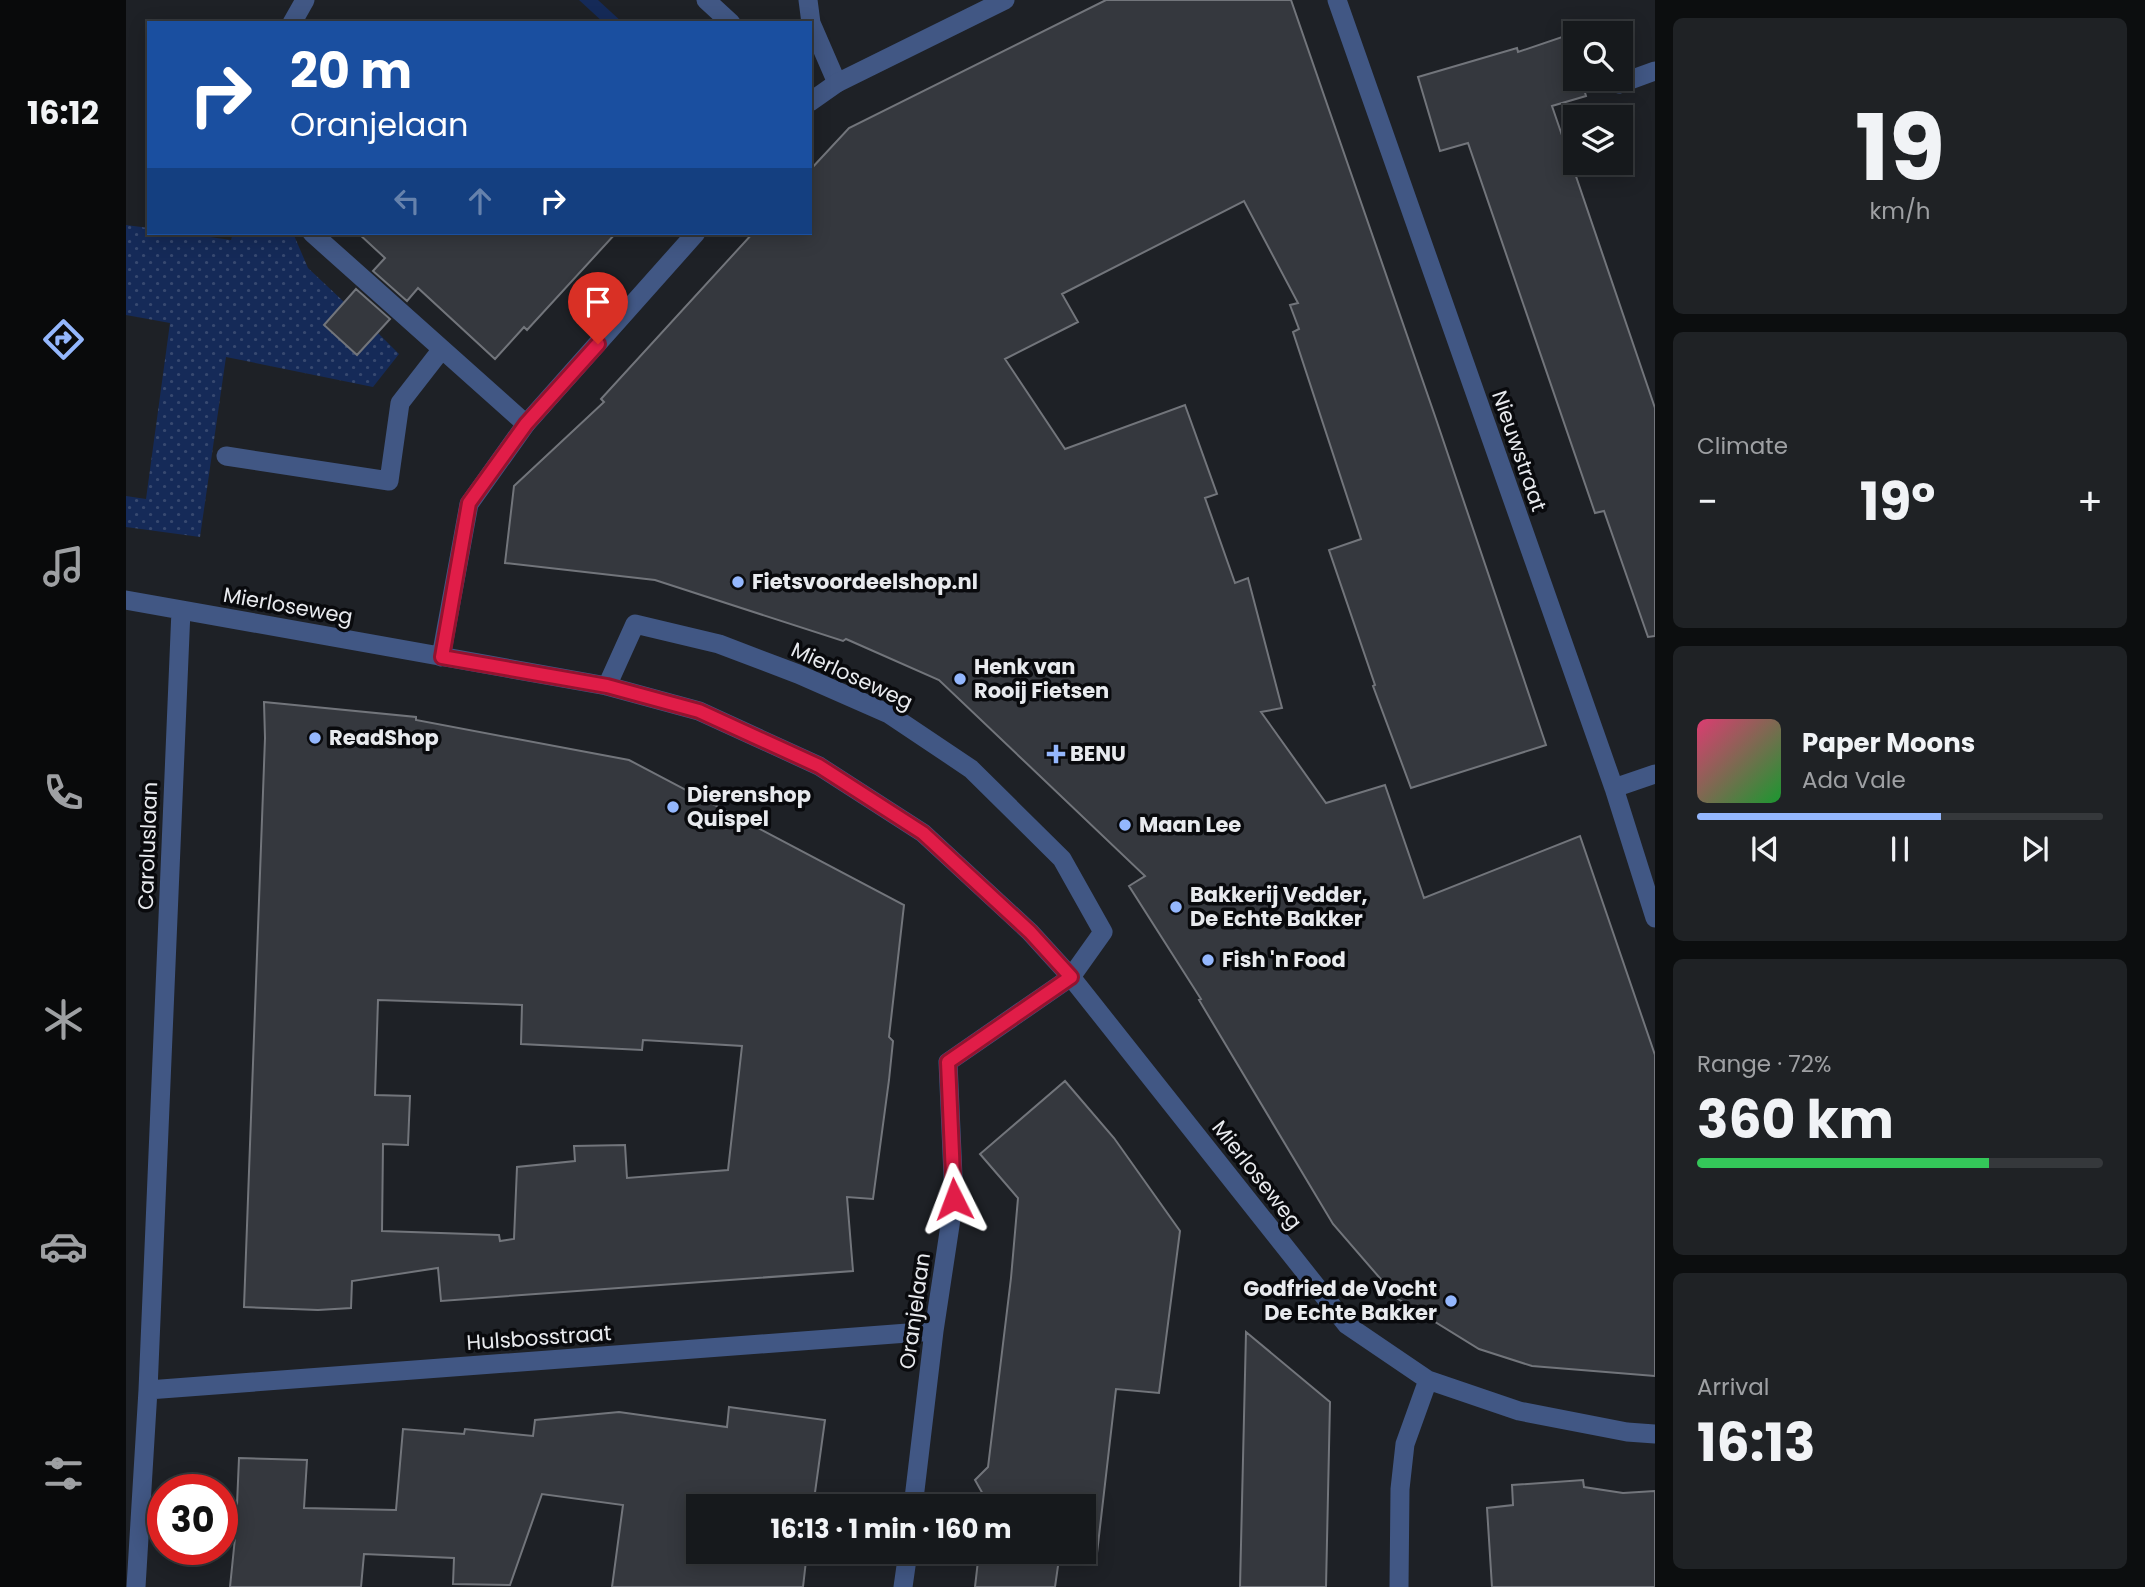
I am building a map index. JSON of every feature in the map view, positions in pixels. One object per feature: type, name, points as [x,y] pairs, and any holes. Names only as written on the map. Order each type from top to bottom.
[{"type":"street","points":[[293,21],[305,0]]},
{"type":"street","points":[[706,0],[729,21]]},
{"type":"street","points":[[808,0],[811,21]]},
{"type":"street","points":[[812,97],[1005,0]]},
{"type":"street","name":"Nieuwstraat","points":[[1337,0],[1614,789],[1655,918]]},
{"type":"street","points":[[812,25],[837,83]]},
{"type":"street","points":[[1633,79],[1655,71]]},
{"type":"street","points":[[314,235],[526,424]]},
{"type":"street","points":[[442,657],[469,503],[526,424],[694,235]]},
{"type":"street","points":[[226,456],[389,481],[400,403],[442,349]]},
{"type":"street","name":"Mierloseweg","points":[[126,600],[607,686],[699,711],[819,766],[923,833],[1030,932],[1071,977],[1347,1325],[1428,1380],[1519,1411],[1627,1432],[1655,1434]]},
{"type":"street","name":"Caroluslaan","points":[[136,1587],[148,1390],[181,610]]},
{"type":"street","name":"Mierloseweg","points":[[607,686],[635,624],[719,644],[798,674],[889,714],[971,769],[1062,859],[1103,932],[1071,977]]},
{"type":"street","points":[[1614,789],[1655,775]]},
{"type":"street","name":"Oranjelaan","points":[[915,1494],[934,1331],[954,1199],[948,1062],[1071,977]]},
{"type":"street","name":"Hulsbosstraat","points":[[148,1390],[934,1331]]},
{"type":"street","points":[[1399,1587],[1400,1489],[1405,1444],[1428,1380]]},
{"type":"street","points":[[903,1587],[906,1564]]},
{"type":"shaded area","points":[[579,0],[598,0],[621,21],[602,21]]},
{"type":"shaded area","points":[[126,225],[147,228],[147,235],[196,235],[231,240],[232,235],[294,235],[308,268],[344,302],[324,325],[357,355],[378,333],[399,354],[373,387],[226,357],[200,537],[126,527],[126,496],[146,499],[170,323],[126,315]]},
{"type":"building","points":[[1106,0],[1291,0],[1546,745],[1411,788],[1373,686],[1375,685],[1329,550],[1361,539],[1293,332],[1299,329],[1290,305],[1298,303],[1244,201],[1062,294],[1078,322],[1005,359],[1065,449],[1185,405],[1217,494],[1205,498],[1235,583],[1248,578],[1282,708],[1261,712],[1326,803],[1385,785],[1424,898],[1580,836],[1655,1055],[1655,1376],[1532,1366],[1479,1349],[1398,1299],[1333,1224],[1199,1000],[1201,999],[1129,886],[1145,876],[939,680],[846,639],[843,641],[655,580],[505,563],[514,486],[604,402],[601,399],[751,235],[812,235],[812,168],[849,128]]},
{"type":"building","points":[[1563,37],[1563,91],[1585,91],[1586,96],[1552,106],[1563,138],[1563,175],[1576,175],[1655,408],[1655,636],[1648,637],[1604,511],[1595,513],[1468,143],[1440,151],[1418,77],[1517,48],[1518,52]]},
{"type":"building","points":[[360,235],[614,235],[527,330],[524,327],[495,359],[418,288],[407,301],[373,271],[385,258]]},
{"type":"building","points":[[356,289],[390,319],[357,355],[324,325]]},
{"type":"building","points":[[264,702],[416,717],[416,720],[629,760],[904,905],[889,1037],[893,1041],[889,1080],[873,1199],[847,1197],[853,1271],[441,1301],[438,1268],[352,1281],[351,1308],[318,1310],[244,1307],[265,738]],"holes":[[[378,1000],[522,1005],[521,1044],[642,1050],[643,1040],[742,1046],[728,1170],[627,1178],[625,1145],[574,1146],[575,1161],[517,1167],[514,1239],[500,1241],[499,1235],[382,1231],[383,1144],[408,1145],[410,1096],[375,1095]]]},
{"type":"building","points":[[1065,1081],[1114,1138],[1180,1231],[1159,1393],[1116,1389],[1097,1553],[1096,1494],[983,1494],[975,1480],[988,1467],[1018,1198],[980,1154]]},
{"type":"building","points":[[1246,1332],[1330,1402],[1326,1587],[1240,1587]]},
{"type":"building","points":[[729,1407],[825,1420],[815,1494],[686,1494],[686,1564],[806,1564],[803,1587],[612,1587],[623,1505],[542,1494],[510,1585],[453,1584],[454,1558],[364,1554],[361,1587],[230,1587],[232,1565],[238,1565],[239,1458],[307,1460],[304,1508],[396,1510],[403,1429],[464,1434],[465,1429],[533,1436],[535,1420],[619,1412],[727,1427]]},
{"type":"building","points":[[1583,1480],[1584,1487],[1623,1493],[1655,1491],[1655,1587],[1492,1587],[1487,1508],[1513,1505],[1512,1485]]},
{"type":"building","points":[[978,1564],[1058,1564],[1055,1587],[975,1587]]},
{"type":"place","name":"Fietsvoordeelshop.nl","points":[[738,582]]},
{"type":"place","name":"Henk van Rooij Fietsen","points":[[960,679]]},
{"type":"place","name":"ReadShop","points":[[315,738]]},
{"type":"place","name":"BENU","points":[[1056,754]]},
{"type":"place","name":"Dierenshop Quispel","points":[[673,807]]},
{"type":"place","name":"Maan Lee","points":[[1125,825]]},
{"type":"place","name":"Bakkerij Vedder, De Echte Bakker","points":[[1176,907]]},
{"type":"place","name":"Fish 'n Food","points":[[1208,960]]},
{"type":"place","name":"Godfried de Vocht De Echte Bakker","points":[[1451,1301]]},
{"type":"route","points":[[598,344],[526,424],[469,503],[442,657],[607,686],[699,711],[819,766],[923,833],[1030,932],[1071,977],[948,1062],[954,1199]]}]
